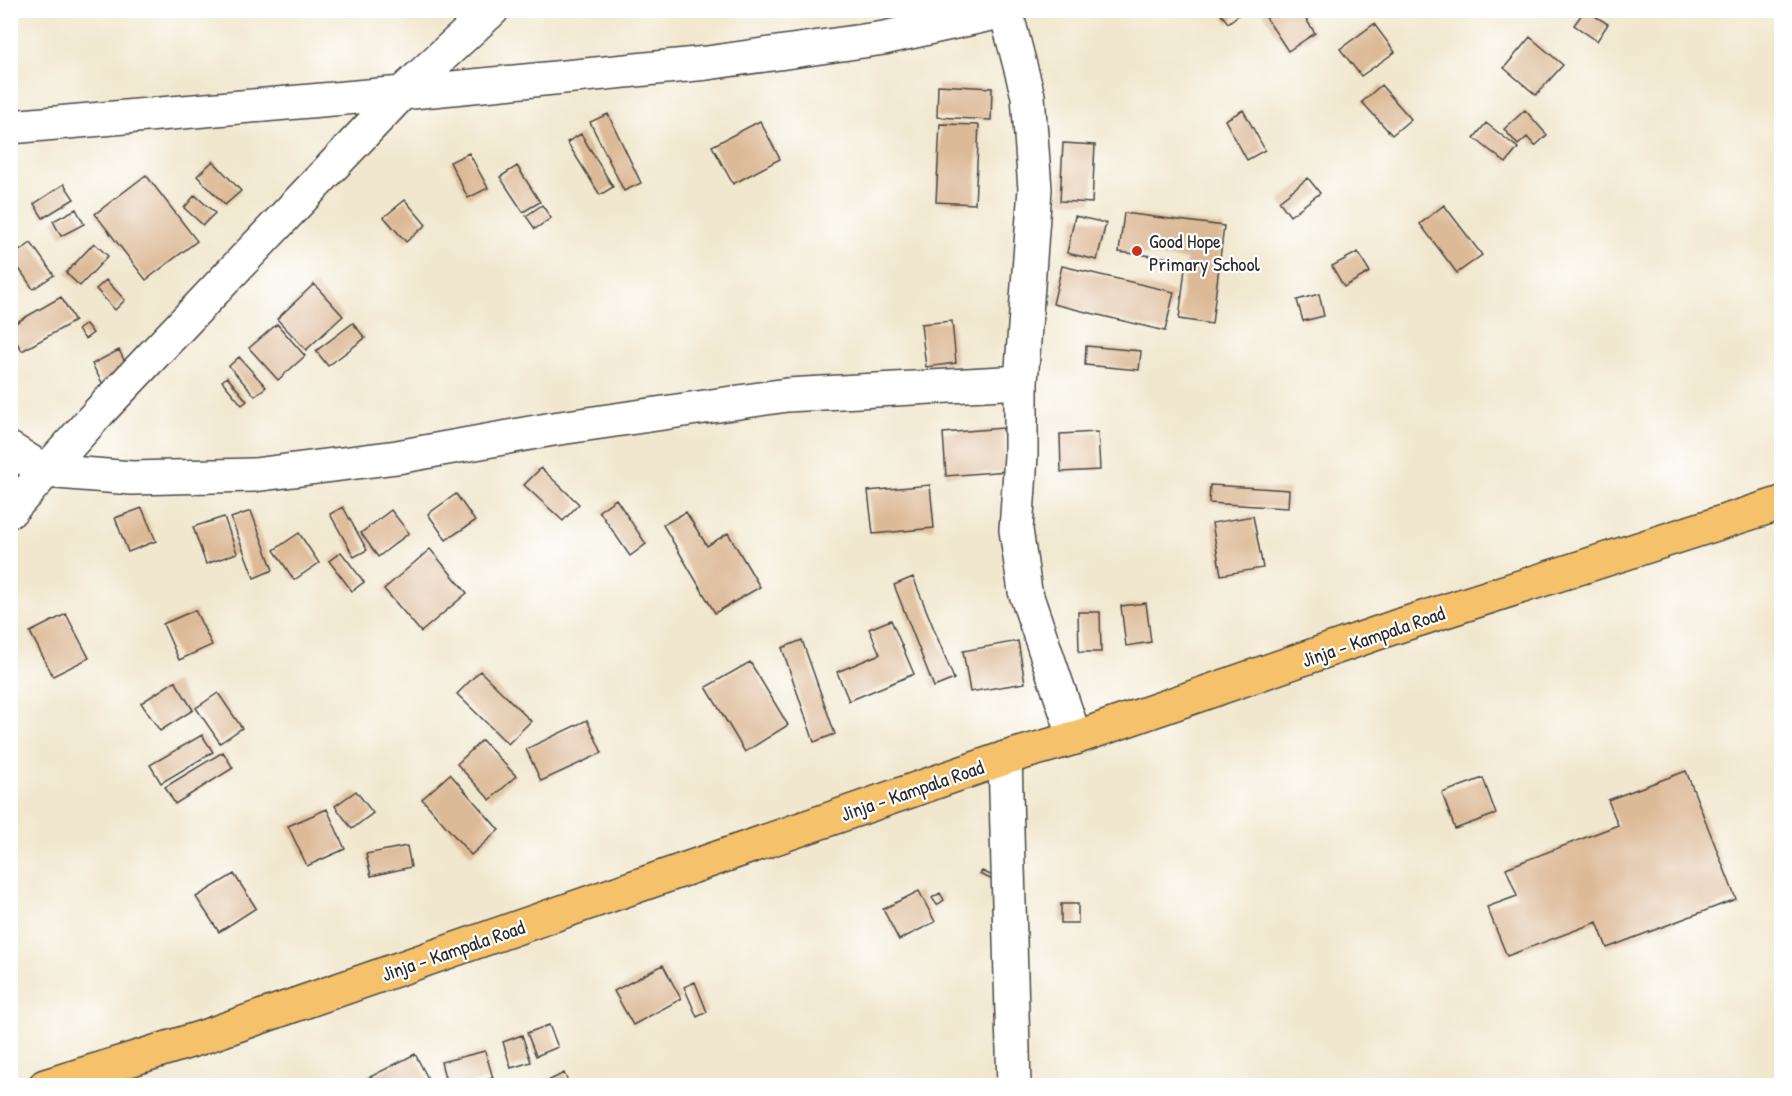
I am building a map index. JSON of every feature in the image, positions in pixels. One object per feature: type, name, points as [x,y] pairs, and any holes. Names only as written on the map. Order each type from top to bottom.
[{"type":"highway","name":"Jinja - Kampala Road","points":[[45,1086],[200,1038],[1005,758],[1075,738],[1395,627],[1782,503]]},
{"type":"street","points":[[10,511],[45,471],[402,93],[492,10]]},
{"type":"street","points":[[10,127],[402,93],[707,63],[884,38],[1008,11],[1028,96],[1035,189],[1021,382],[1021,456],[1016,530],[1025,591],[1075,738]]},
{"type":"street","points":[[10,449],[45,471],[132,478],[254,475],[397,457],[553,429],[787,395],[1021,382]]},
{"type":"street","points":[[1005,758],[1014,1086]]},
{"type":"building","points":[[1218,10],[1239,10],[1241,13],[1228,23]]},
{"type":"building","points":[[1261,10],[1300,10],[1315,33],[1288,51]]},
{"type":"building","points":[[1585,10],[1608,24],[1597,41],[1574,25]]},
{"type":"building","points":[[1374,24],[1395,52],[1361,76],[1340,49]]},
{"type":"building","points":[[1530,37],[1563,65],[1536,95],[1504,68]]},
{"type":"building","points":[[938,85],[992,88],[991,120],[937,117]]},
{"type":"building","points":[[1381,85],[1411,119],[1392,135],[1362,102]]},
{"type":"building","points":[[1243,110],[1265,150],[1247,160],[1225,120]]},
{"type":"building","points":[[1525,110],[1547,135],[1535,146],[1527,137],[1518,145],[1504,129]]},
{"type":"building","points":[[608,114],[641,183],[624,191],[590,122]]},
{"type":"building","points":[[760,121],[780,159],[733,184],[712,146]]},
{"type":"building","points":[[1486,123],[1518,148],[1506,163],[1474,138]]},
{"type":"building","points":[[940,124],[979,125],[975,204],[936,202]]},
{"type":"building","points":[[581,134],[613,187],[600,195],[567,142]]},
{"type":"building","points":[[1063,143],[1095,145],[1092,203],[1060,201]]},
{"type":"building","points":[[469,153],[488,188],[468,198],[450,162]]},
{"type":"building","points":[[213,161],[241,191],[225,205],[197,176]]},
{"type":"building","points":[[517,166],[540,202],[523,212],[500,177]]},
{"type":"building","points":[[146,175],[197,241],[146,280],[95,214]]},
{"type":"building","points":[[1308,178],[1320,193],[1290,216],[1279,201]]},
{"type":"building","points":[[64,184],[74,199],[43,218],[34,204]]},
{"type":"building","points":[[195,195],[215,213],[203,225],[184,208]]},
{"type":"building","points":[[405,200],[426,225],[406,242],[384,217]]},
{"type":"building","points":[[542,205],[551,218],[535,229],[526,216]]},
{"type":"building","points":[[1444,205],[1482,255],[1457,273],[1420,224]]},
{"type":"building","points":[[76,209],[84,224],[61,236],[53,221]]},
{"type":"building","points":[[1124,213],[1224,226],[1212,324],[1179,319],[1186,260],[1119,252]]},
{"type":"building","points":[[1075,216],[1106,223],[1097,260],[1067,253]]},
{"type":"building","points":[[31,243],[54,275],[33,289],[11,257]]},
{"type":"building","points":[[94,243],[108,256],[80,286],[66,273]]},
{"type":"building","points":[[1358,252],[1370,272],[1344,287],[1332,266]]},
{"type":"building","points":[[1062,266],[1174,292],[1165,331],[1053,304]]},
{"type":"building","points":[[106,280],[125,300],[115,310],[96,289]]},
{"type":"building","points":[[314,284],[343,316],[306,350],[277,319]]},
{"type":"building","points":[[1319,294],[1324,316],[1303,321],[1297,300]]},
{"type":"building","points":[[61,297],[75,321],[22,351],[10,331],[10,326]]},
{"type":"building","points":[[952,321],[956,363],[926,367],[921,324]]},
{"type":"building","points":[[353,323],[365,338],[328,366],[316,351]]},
{"type":"building","points":[[86,324],[93,333],[85,339],[78,330]]},
{"type":"building","points":[[277,324],[305,356],[278,380],[249,348]]},
{"type":"building","points":[[1086,346],[1141,351],[1139,370],[1085,365]]},
{"type":"building","points":[[119,350],[132,376],[106,390],[92,364]]},
{"type":"building","points":[[239,357],[266,387],[255,396],[229,366]]},
{"type":"building","points":[[227,377],[247,401],[242,405],[222,381]]},
{"type":"building","points":[[1003,428],[1007,471],[946,476],[943,433]]},
{"type":"building","points":[[1098,432],[1100,470],[1061,472],[1060,434]]},
{"type":"building","points":[[541,468],[579,504],[563,521],[524,485]]},
{"type":"building","points":[[930,485],[934,528],[873,534],[868,491]]},
{"type":"building","points":[[1210,485],[1289,490],[1288,508],[1209,503]]},
{"type":"building","points":[[456,494],[475,521],[446,540],[428,514]]},
{"type":"building","points":[[616,499],[646,544],[630,556],[599,511]]},
{"type":"building","points":[[343,507],[367,550],[354,557],[330,514]]},
{"type":"building","points":[[142,508],[156,541],[128,552],[115,518]]},
{"type":"building","points":[[391,510],[409,533],[378,557],[361,533]]},
{"type":"building","points":[[251,511],[273,570],[254,578],[231,518]]},
{"type":"building","points":[[686,512],[707,546],[728,533],[760,587],[715,613],[663,525]]},
{"type":"building","points":[[1253,516],[1263,568],[1221,575],[1212,523]]},
{"type":"building","points":[[224,517],[237,553],[206,564],[193,527]]},
{"type":"building","points":[[299,533],[319,563],[294,580],[274,550]]},
{"type":"building","points":[[430,549],[467,593],[421,632],[384,589]]},
{"type":"building","points":[[341,552],[364,582],[352,591],[329,561]]},
{"type":"building","points":[[913,577],[954,679],[934,687],[894,585]]},
{"type":"building","points":[[1146,603],[1151,642],[1126,646],[1121,606]]},
{"type":"building","points":[[195,610],[212,645],[179,660],[163,624]]},
{"type":"building","points":[[1078,612],[1100,612],[1101,652],[1079,652]]},
{"type":"building","points":[[66,614],[89,658],[53,676],[30,632]]},
{"type":"building","points":[[891,620],[914,674],[849,701],[837,672],[880,654],[869,629]]},
{"type":"building","points":[[802,640],[835,734],[814,742],[782,648]]},
{"type":"building","points":[[1018,641],[1025,683],[970,692],[963,651]]},
{"type":"building","points":[[750,662],[788,725],[745,752],[706,687]]},
{"type":"building","points":[[480,671],[531,721],[508,744],[457,694]]},
{"type":"building","points":[[175,681],[193,710],[160,731],[141,703]]},
{"type":"building","points":[[218,693],[242,728],[220,743],[196,708]]},
{"type":"building","points":[[587,720],[602,753],[541,781],[526,749]]},
{"type":"building","points":[[202,735],[213,752],[161,783],[150,765]]},
{"type":"building","points":[[482,740],[516,776],[490,800],[457,764]]},
{"type":"building","points":[[223,752],[233,768],[175,804],[165,787]]},
{"type":"building","points":[[1686,771],[1736,899],[1607,948],[1597,922],[1507,956],[1487,907],[1517,896],[1506,868],[1618,825],[1608,800]]},
{"type":"building","points":[[450,774],[499,830],[471,855],[422,799]]},
{"type":"building","points":[[1483,778],[1496,814],[1455,829],[1442,793]]},
{"type":"building","points":[[356,791],[373,813],[352,829],[335,806]]},
{"type":"building","points":[[327,809],[345,849],[307,866],[288,826]]},
{"type":"building","points":[[407,846],[411,867],[371,876],[366,854]]},
{"type":"building","points":[[982,871],[999,879],[997,882],[980,874]]},
{"type":"building","points":[[234,874],[256,908],[219,932],[196,897]]},
{"type":"building","points":[[919,891],[935,922],[899,940],[883,909]]},
{"type":"building","points":[[940,893],[944,900],[937,905],[932,898]]},
{"type":"building","points":[[1061,904],[1078,904],[1078,923],[1061,923]]},
{"type":"building","points":[[663,965],[681,999],[633,1025],[614,991]]},
{"type":"building","points":[[695,982],[707,1012],[697,1017],[684,987]]},
{"type":"building","points":[[549,1025],[558,1047],[536,1056],[527,1033]]},
{"type":"building","points":[[522,1035],[531,1062],[511,1068],[503,1042]]},
{"type":"building","points":[[485,1051],[493,1078],[464,1086],[447,1086],[441,1062]]},
{"type":"building","points":[[415,1054],[431,1084],[369,1086],[366,1079]]},
{"type":"building","points":[[564,1073],[570,1086],[545,1086],[544,1083]]},
{"type":"place","name":"Good Hope Primary School","points":[[1137,251]]}]
